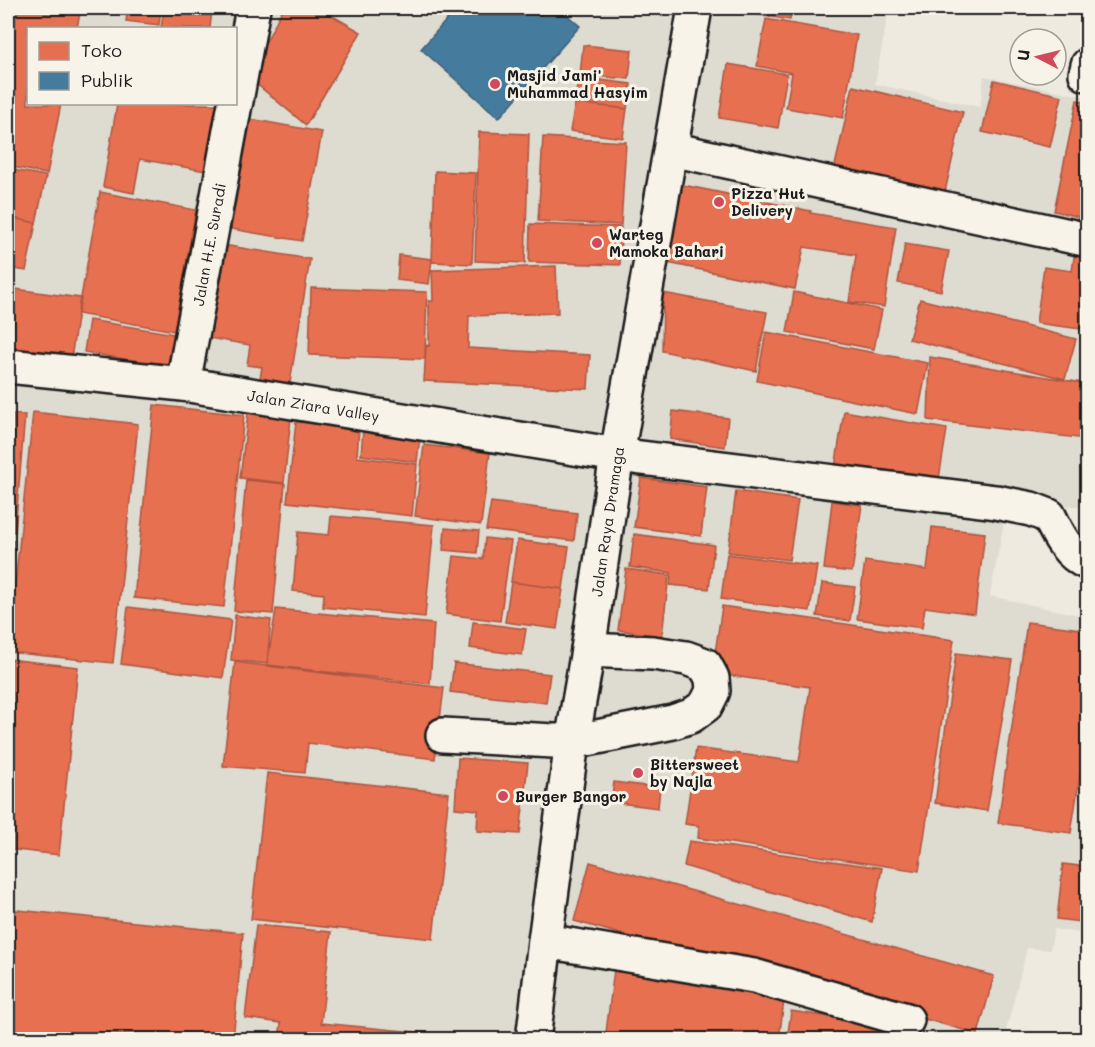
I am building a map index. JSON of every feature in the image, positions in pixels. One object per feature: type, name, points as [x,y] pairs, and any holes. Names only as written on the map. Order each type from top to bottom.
[{"type":"main road","name":"Jalan H.E. Suradi","points":[[237,92],[253,8]]},
{"type":"main road","name":"Jalan Raya Dramaga","points":[[533,1040],[572,742],[617,455],[695,8]]},
{"type":"main road","name":"Jalan H.E. Suradi","points":[[183,384],[234,105]]},
{"type":"main road","points":[[671,149],[1088,240]]},
{"type":"main road","name":"Jalan Ziara Valley","points":[[8,366],[183,384],[617,455],[996,502],[1031,509],[1048,516],[1060,538],[1077,559],[1088,564]]},
{"type":"main road","points":[[443,735],[572,742],[691,717],[706,705],[712,691],[712,678],[705,665],[686,658],[652,653],[588,650]]},
{"type":"main road","points":[[545,941],[754,976],[907,1020]]},
{"type":"shaded area","points":[[8,8],[889,8],[875,84],[980,107],[984,76],[1008,81],[1008,87],[1038,87],[1087,97],[1087,508],[1009,496],[990,596],[1087,617],[1087,934],[1054,929],[1050,950],[1027,948],[1004,1039],[8,1039]]},
{"type":"building: Toko","points":[[8,8],[81,8],[77,27],[27,27],[27,105],[61,105],[47,174],[8,166]]},
{"type":"building: Toko","points":[[128,8],[161,8],[159,25],[126,21]]},
{"type":"building: Toko","points":[[164,8],[212,11],[210,27],[161,27]]},
{"type":"building: Toko","points":[[192,8],[246,8],[245,16]]},
{"type":"building: Toko","points":[[283,8],[319,8],[361,32],[306,125],[248,77]]},
{"type":"building: Toko","points":[[743,8],[792,8],[790,20],[742,12]]},
{"type":"building: Toko","points":[[766,19],[857,35],[843,118],[786,108],[792,73],[757,66]]},
{"type":"building: Toko","points":[[583,45],[632,50],[629,79],[580,75]]},
{"type":"building: Toko","points":[[728,64],[787,74],[778,128],[719,118]]},
{"type":"building: Toko","points":[[578,77],[631,84],[627,109],[575,103]]},
{"type":"building: Toko","points":[[994,80],[1008,83],[1008,87],[1024,87],[1062,96],[1050,147],[982,132]]},
{"type":"building: Toko","points":[[853,86],[963,112],[944,196],[834,170]]},
{"type":"building: Toko","points":[[1077,100],[1088,102],[1088,219],[1054,211]]},
{"type":"building: Toko","points":[[575,103],[627,109],[623,138],[570,131]]},
{"type":"building: Toko","points":[[117,105],[228,105],[216,173],[140,159],[134,193],[103,187]]},
{"type":"building: Toko","points":[[250,119],[322,132],[302,241],[231,229]]},
{"type":"building: Toko","points":[[479,132],[529,134],[525,263],[475,261]]},
{"type":"building: Toko","points":[[543,137],[626,142],[621,225],[538,221]]},
{"type":"building: Toko","points":[[8,169],[46,176],[36,223],[8,217]]},
{"type":"building: Toko","points":[[435,171],[476,173],[472,264],[432,262]]},
{"type":"building: Toko","points":[[678,184],[811,211],[810,213],[896,227],[884,307],[849,302],[856,255],[804,247],[795,289],[662,262]]},
{"type":"building: Toko","points":[[100,192],[196,210],[174,331],[78,314]]},
{"type":"building: Toko","points":[[8,217],[36,223],[26,271],[8,268]]},
{"type":"building: Toko","points":[[530,224],[621,227],[620,265],[529,262]]},
{"type":"building: Toko","points":[[217,244],[310,259],[289,389],[259,384],[262,367],[247,365],[250,345],[202,337]]},
{"type":"building: Toko","points":[[905,244],[949,251],[941,291],[898,283]]},
{"type":"building: Toko","points":[[1075,251],[1088,252],[1088,330],[1036,323],[1044,267],[1072,271]]},
{"type":"building: Toko","points":[[399,255],[432,259],[429,284],[397,280]]},
{"type":"building: Toko","points":[[556,266],[558,313],[469,316],[468,348],[590,355],[588,389],[424,381],[426,345],[429,346],[429,301],[433,301],[432,270]]},
{"type":"building: Toko","points":[[8,288],[80,298],[71,359],[8,351]]},
{"type":"building: Toko","points":[[311,288],[427,292],[425,359],[309,355]]},
{"type":"building: Toko","points":[[794,292],[882,310],[874,349],[787,332]]},
{"type":"building: Toko","points":[[663,293],[767,312],[756,371],[662,351]]},
{"type":"building: Toko","points":[[920,299],[1076,339],[1065,379],[909,339]]},
{"type":"building: Toko","points":[[89,320],[175,334],[169,367],[84,352]]},
{"type":"building: Toko","points":[[766,332],[928,363],[918,414],[757,381]]},
{"type":"building: Toko","points":[[930,357],[1088,384],[1086,439],[928,420]]},
{"type":"building: Toko","points":[[154,405],[244,415],[224,607],[134,598]]},
{"type":"building: Toko","points":[[673,411],[728,418],[725,447],[670,439]]},
{"type":"building: Toko","points":[[844,411],[947,429],[938,485],[835,468]]},
{"type":"building: Toko","points":[[33,412],[138,424],[113,663],[8,652]]},
{"type":"building: Toko","points":[[248,413],[291,418],[284,483],[240,478]]},
{"type":"building: Toko","points":[[8,414],[25,415],[15,532],[8,531]]},
{"type":"building: Toko","points":[[296,422],[359,428],[357,457],[417,464],[412,516],[287,502]]},
{"type":"building: Toko","points":[[363,429],[420,436],[417,462],[361,455]]},
{"type":"building: Toko","points":[[424,445],[490,453],[481,525],[415,516]]},
{"type":"building: Toko","points":[[641,478],[707,487],[701,536],[634,527]]},
{"type":"building: Toko","points":[[246,480],[285,484],[273,614],[234,611]]},
{"type":"building: Toko","points":[[736,491],[798,500],[789,560],[728,552]]},
{"type":"building: Toko","points":[[832,501],[862,505],[852,572],[824,569]]},
{"type":"building: Toko","points":[[491,502],[577,513],[574,541],[486,530]]},
{"type":"building: Toko","points":[[331,516],[434,525],[425,617],[323,607],[324,594],[293,591],[298,532],[329,535]]},
{"type":"building: Toko","points":[[932,527],[985,533],[975,614],[925,607],[922,628],[857,619],[865,561],[927,570]]},
{"type":"building: Toko","points":[[445,528],[479,531],[477,553],[443,550]]},
{"type":"building: Toko","points":[[634,534],[714,545],[709,589],[670,585],[671,573],[630,567]]},
{"type":"building: Toko","points":[[485,538],[511,541],[500,621],[446,614],[454,556],[483,559]]},
{"type":"building: Toko","points":[[8,540],[14,541],[8,605]]},
{"type":"building: Toko","points":[[517,540],[569,547],[563,589],[511,582]]},
{"type":"building: Toko","points":[[727,554],[817,566],[810,611],[721,599]]},
{"type":"building: Toko","points":[[626,569],[669,575],[662,636],[618,630]]},
{"type":"building: Toko","points":[[511,582],[563,589],[557,629],[505,622]]},
{"type":"building: Toko","points":[[822,583],[855,587],[850,621],[817,616]]},
{"type":"building: Toko","points":[[722,606],[954,640],[919,871],[698,838],[699,826],[685,824],[696,748],[799,762],[810,687],[712,673]]},
{"type":"building: Toko","points":[[128,607],[231,620],[223,678],[121,664]]},
{"type":"building: Toko","points":[[276,609],[434,624],[430,684],[267,665]]},
{"type":"building: Toko","points":[[235,615],[271,620],[267,664],[231,660]]},
{"type":"building: Toko","points":[[473,622],[526,629],[522,655],[470,648]]},
{"type":"building: Toko","points":[[1027,622],[1088,630],[1088,724],[1071,833],[998,823]]},
{"type":"building: Toko","points":[[956,653],[1012,660],[987,811],[935,803]]},
{"type":"building: Toko","points":[[8,659],[78,667],[59,855],[8,849]]},
{"type":"building: Toko","points":[[235,662],[444,688],[435,759],[308,743],[305,773],[223,766]]},
{"type":"building: Toko","points":[[454,663],[550,674],[546,703],[450,692]]},
{"type":"building: Toko","points":[[458,758],[528,763],[520,834],[477,831],[478,810],[455,808]]},
{"type":"building: Toko","points":[[267,773],[449,793],[433,939],[251,919]]},
{"type":"building: Toko","points":[[614,782],[660,788],[658,808],[611,802]]},
{"type":"building: Toko","points":[[1088,823],[1088,866],[1082,865]]},
{"type":"building: Toko","points":[[689,841],[882,868],[872,922],[684,866]]},
{"type":"building: Toko","points":[[590,862],[994,976],[978,1034],[574,921]]},
{"type":"building: Toko","points":[[1063,864],[1088,867],[1088,923],[1057,919]]},
{"type":"building: Toko","points":[[8,909],[243,933],[233,1040],[8,1040]]},
{"type":"building: Toko","points":[[256,925],[331,932],[321,1023],[447,1035],[447,1040],[279,1040],[281,1023],[245,1018]]},
{"type":"building: Toko","points":[[614,970],[785,992],[779,1040],[605,1040]]},
{"type":"building: Toko","points":[[791,1011],[918,1030],[916,1040],[787,1040]]},
{"type":"building: Publik","name":"Masjid Jami' Muhammad Hasyim","points":[[457,8],[559,8],[580,26],[499,118],[421,49]]},
{"type":"place","name":"Masjid Jami' Muhammad Hasyim","points":[[495,84]]},
{"type":"place","name":"Pizza Hut Delivery","points":[[719,202]]},
{"type":"place","name":"Warteg Mamoka Bahari","points":[[597,243]]},
{"type":"place","name":"Bittersweet by Najla","points":[[638,773]]},
{"type":"place","name":"Burger Bangor","points":[[503,796]]}]
